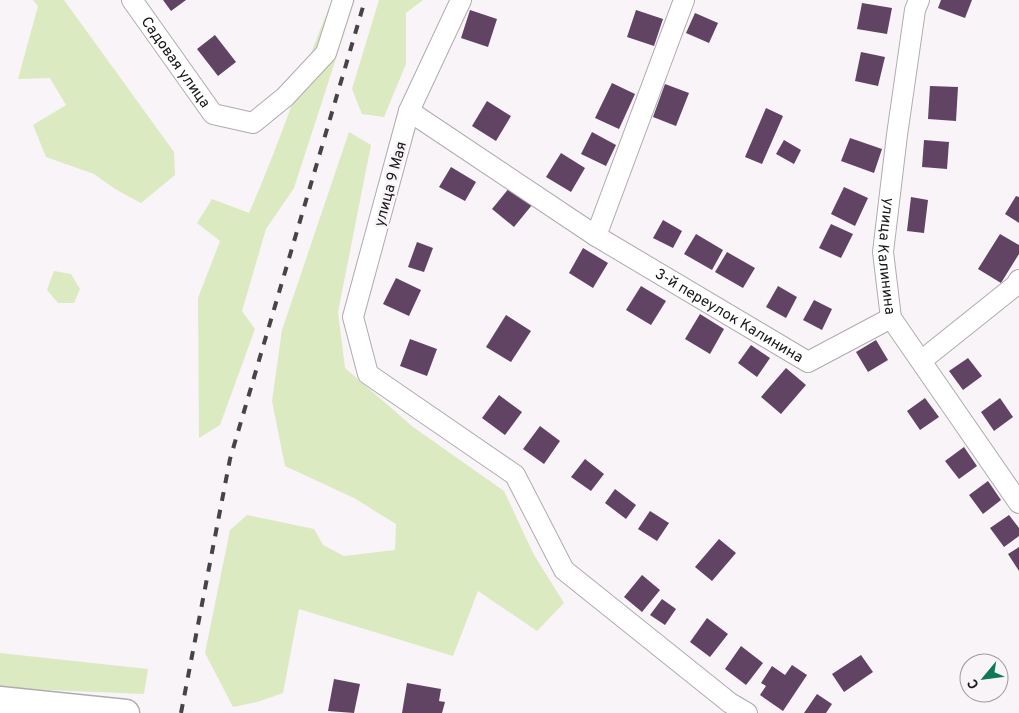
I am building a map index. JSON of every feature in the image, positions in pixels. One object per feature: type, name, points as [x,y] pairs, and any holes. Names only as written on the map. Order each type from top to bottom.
[{"type":"main road","points":[[0,700],[126,713]]},
{"type":"street","name":"Садовая улица","points":[[132,0],[213,114],[253,124],[285,97],[326,53],[343,0]]},
{"type":"street","name":"улица 9 Мая","points":[[461,0],[409,112],[353,317],[368,374],[515,475],[564,570],[730,703],[747,713]]},
{"type":"street","points":[[596,236],[684,0]]},
{"type":"street","name":"улица Калинина","points":[[919,0],[915,10],[897,135],[883,252],[891,318],[1019,503]]},
{"type":"street","name":"3-й переулок Калинина","points":[[409,112],[596,236],[808,362],[891,318]]},
{"type":"street","points":[[920,361],[1016,285],[1019,280]]},
{"type":"green space","points":[[33,0],[64,0],[174,152],[175,175],[141,203],[115,189],[94,174],[46,157],[33,125],[66,105],[50,78],[18,79],[38,6]]},
{"type":"green space","points":[[332,0],[355,0],[294,188],[266,229],[242,311],[255,329],[220,425],[199,438],[198,298],[220,241],[197,223],[212,199],[249,213]]},
{"type":"green space","points":[[379,0],[423,0],[406,13],[406,64],[384,117],[362,114],[352,89]]},
{"type":"green space","points":[[349,132],[371,145],[338,312],[345,368],[413,427],[504,491],[534,555],[564,603],[537,631],[478,591],[453,656],[299,609],[283,693],[257,702],[233,707],[205,653],[230,530],[247,515],[314,529],[323,545],[344,556],[395,550],[396,524],[354,498],[285,466],[272,401],[282,330]]},
{"type":"green space","points":[[54,271],[71,274],[80,289],[74,303],[58,303],[47,290]]},
{"type":"green space","points":[[0,653],[148,669],[144,694],[0,688]]},
{"type":"building","points":[[163,0],[186,0],[171,11]]},
{"type":"building","points":[[941,0],[972,0],[965,18],[938,8]]},
{"type":"building","points":[[862,3],[892,8],[887,34],[857,29]]},
{"type":"building","points":[[470,10],[497,19],[488,47],[461,38]]},
{"type":"building","points":[[636,10],[663,19],[654,46],[627,37]]},
{"type":"building","points":[[695,13],[718,23],[709,43],[686,33]]},
{"type":"building","points":[[215,35],[236,62],[218,76],[197,49]]},
{"type":"building","points":[[861,52],[885,57],[878,86],[855,81]]},
{"type":"building","points":[[612,83],[635,94],[619,129],[595,118]]},
{"type":"building","points":[[665,84],[689,93],[676,126],[653,117]]},
{"type":"building","points":[[930,86],[958,87],[956,121],[928,119]]},
{"type":"building","points":[[487,101],[511,116],[496,141],[472,126]]},
{"type":"building","points":[[766,108],[783,116],[762,164],[745,157]]},
{"type":"building","points":[[592,132],[616,145],[606,166],[581,154]]},
{"type":"building","points":[[850,138],[882,149],[874,173],[841,161]]},
{"type":"building","points":[[784,140],[801,150],[794,164],[776,154]]},
{"type":"building","points":[[924,140],[949,142],[947,169],[922,167]]},
{"type":"building","points":[[561,153],[585,168],[571,192],[546,177]]},
{"type":"building","points":[[451,167],[476,182],[465,201],[439,187]]},
{"type":"building","points":[[510,187],[532,205],[514,227],[492,209]]},
{"type":"building","points":[[844,187],[868,198],[855,226],[831,214]]},
{"type":"building","points":[[1016,196],[1019,197],[1019,223],[1005,214]]},
{"type":"building","points":[[911,197],[928,200],[924,233],[907,231]]},
{"type":"building","points":[[663,220],[682,231],[673,248],[653,238]]},
{"type":"building","points":[[831,224],[853,234],[841,258],[819,248]]},
{"type":"building","points":[[696,234],[723,250],[712,270],[684,254]]},
{"type":"building","points":[[1000,234],[1019,245],[1019,254],[1001,283],[978,269]]},
{"type":"building","points":[[417,242],[433,248],[424,272],[408,267]]},
{"type":"building","points":[[583,248],[608,263],[593,288],[569,273]]},
{"type":"building","points":[[727,252],[755,268],[743,288],[715,272]]},
{"type":"building","points":[[396,278],[421,290],[409,316],[383,304]]},
{"type":"building","points":[[641,286],[666,301],[651,325],[626,310]]},
{"type":"building","points":[[778,286],[797,297],[786,318],[766,307]]},
{"type":"building","points":[[814,300],[832,309],[822,330],[803,320]]},
{"type":"building","points":[[700,314],[724,329],[710,354],[685,339]]},
{"type":"building","points":[[506,315],[531,331],[511,362],[486,347]]},
{"type":"building","points":[[410,339],[437,349],[427,376],[400,366]]},
{"type":"building","points":[[876,340],[888,360],[868,372],[856,352]]},
{"type":"building","points":[[751,345],[770,358],[757,377],[738,363]]},
{"type":"building","points":[[968,358],[982,376],[963,390],[949,371]]},
{"type":"building","points":[[786,368],[806,385],[781,414],[761,397]]},
{"type":"building","points":[[499,395],[522,412],[505,435],[482,418]]},
{"type":"building","points":[[925,398],[939,417],[920,430],[907,411]]},
{"type":"building","points":[[1000,398],[1013,417],[994,431],[981,412]]},
{"type":"building","points":[[540,426],[560,441],[544,464],[523,449]]},
{"type":"building","points":[[964,447],[977,466],[959,479],[945,461]]},
{"type":"building","points":[[585,459],[604,474],[591,491],[571,477]]},
{"type":"building","points":[[988,481],[1001,500],[983,514],[969,495]]},
{"type":"building","points":[[615,489],[636,505],[626,519],[605,503]]},
{"type":"building","points":[[650,511],[669,523],[657,541],[638,529]]},
{"type":"building","points":[[1009,515],[1019,528],[1019,536],[1004,547],[990,528]]},
{"type":"building","points":[[719,539],[736,553],[712,581],[695,567]]},
{"type":"building","points":[[1019,547],[1019,571],[1008,554]]},
{"type":"building","points":[[642,575],[660,590],[642,612],[624,597]]},
{"type":"building","points":[[662,599],[676,609],[665,625],[650,615]]},
{"type":"building","points":[[707,618],[728,634],[710,657],[690,642]]},
{"type":"building","points":[[741,646],[763,663],[746,685],[725,669]]},
{"type":"building","points":[[861,655],[873,672],[844,692],[832,674]]},
{"type":"building","points":[[792,665],[807,675],[783,711],[760,695],[766,686],[761,683],[772,666],[785,675]]},
{"type":"building","points":[[334,679],[360,684],[354,713],[328,711]]},
{"type":"building","points":[[407,683],[441,689],[439,701],[445,702],[442,713],[402,713]]},
{"type":"building","points":[[817,694],[832,704],[826,713],[804,713]]},
{"type":"railway","points":[[181,713],[230,459],[365,0]]}]
